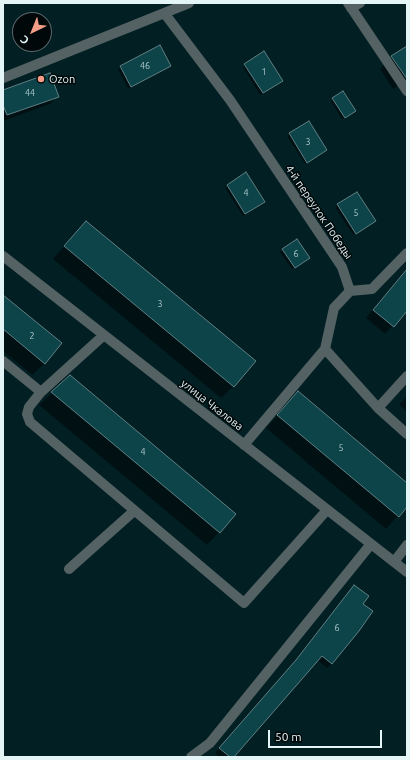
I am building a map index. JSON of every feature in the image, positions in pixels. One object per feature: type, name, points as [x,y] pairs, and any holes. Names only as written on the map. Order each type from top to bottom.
[{"type":"street","points":[[3,78],[165,14],[189,3]]},
{"type":"street","points":[[353,5],[407,91]]},
{"type":"street","name":"4-й переулок Победы","points":[[165,14],[230,100],[342,267],[350,291]]},
{"type":"street","points":[[244,445],[325,349],[334,308],[350,291],[372,289],[407,253]]},
{"type":"street","name":"улица Чкалова","points":[[3,256],[407,572]]},
{"type":"street","points":[[104,336],[41,392],[29,407],[27,414],[30,422],[244,604],[327,510]]},
{"type":"street","points":[[325,349],[378,408],[407,434]]},
{"type":"street","points":[[3,361],[41,392]]},
{"type":"street","points":[[378,408],[407,376]]},
{"type":"street","points":[[69,569],[134,511]]},
{"type":"street","points":[[191,757],[210,743],[371,544]]},
{"type":"street","points":[[394,562],[407,545]]},
{"type":"building","points":[[160,45],[171,66],[131,87],[120,66]]},
{"type":"building","points":[[407,46],[407,79],[391,56]]},
{"type":"building","points":[[264,51],[283,81],[263,93],[244,64]]},
{"type":"building","points":[[50,73],[59,97],[7,115],[3,105],[3,90]]},
{"type":"building","points":[[343,91],[356,111],[345,118],[332,98]]},
{"type":"building","points":[[309,121],[327,150],[307,163],[289,133]]},
{"type":"building","points":[[246,172],[265,202],[245,214],[227,185]]},
{"type":"building","points":[[357,192],[376,221],[356,234],[337,204]]},
{"type":"building","points":[[86,221],[256,361],[234,387],[64,246]]},
{"type":"building","points":[[297,239],[310,258],[295,268],[282,249]]},
{"type":"building","points":[[407,269],[407,311],[394,327],[373,310]]},
{"type":"building","points":[[3,295],[62,343],[45,364],[3,329]]},
{"type":"building","points":[[70,375],[236,514],[220,533],[51,392]]},
{"type":"building","points":[[298,391],[407,483],[407,507],[399,517],[277,415]]},
{"type":"building","points":[[354,585],[369,596],[363,604],[373,611],[359,631],[332,664],[322,656],[234,757],[230,757],[219,748],[296,660]]},
{"type":"place","name":"Ozon","points":[[41,79]]}]
